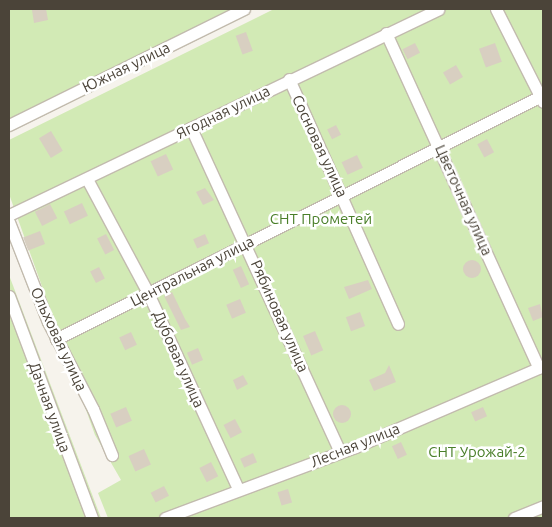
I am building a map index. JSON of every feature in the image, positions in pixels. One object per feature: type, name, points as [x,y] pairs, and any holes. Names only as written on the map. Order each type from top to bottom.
[{"type":"street","name":"Южная улица","points":[[9,125],[244,9]]},
{"type":"street","name":"Ягодная улица","points":[[9,215],[438,9]]},
{"type":"street","points":[[496,9],[542,98]]},
{"type":"street","name":"Цветочная улица","points":[[386,33],[541,367]]},
{"type":"street","name":"Сосновая улица","points":[[289,79],[343,195],[398,324]]},
{"type":"street","name":"Центральная улица","points":[[56,339],[343,195],[542,98]]},
{"type":"street","name":"Рябиновая улица","points":[[191,128],[247,243],[340,452]]},
{"type":"street","name":"Дубовая улица","points":[[87,179],[148,293],[238,489]]},
{"type":"street","name":"Ольховая улица","points":[[9,222],[56,339],[93,409],[112,455]]},
{"type":"street","name":"Дачная улица","points":[[9,296],[92,518]]},
{"type":"street","name":"Лесная улица","points":[[165,518],[340,452],[541,367]]},
{"type":"street","points":[[514,518],[543,506]]},
{"type":"green space","points":[[9,9],[244,9],[9,125]]},
{"type":"green space","name":"СНТ Прометей","points":[[274,9],[543,9],[543,518],[108,518],[98,493],[121,480],[95,435],[9,194],[9,140]]},
{"type":"green space","points":[[9,275],[101,518],[9,518]]},
{"type":"building","points":[[46,9],[48,20],[34,23],[32,10]]},
{"type":"building","points":[[246,32],[253,51],[243,55],[236,36]]},
{"type":"building","points":[[415,43],[420,53],[408,59],[403,49]]},
{"type":"building","points":[[495,43],[502,62],[486,68],[479,49]]},
{"type":"building","points":[[456,65],[463,77],[450,85],[443,72]]},
{"type":"building","points":[[336,125],[341,135],[332,139],[327,130]]},
{"type":"building","points":[[51,131],[63,151],[51,158],[39,138]]},
{"type":"building","points":[[487,139],[494,152],[484,157],[477,144]]},
{"type":"building","points":[[166,154],[173,169],[158,177],[151,161]]},
{"type":"building","points":[[357,155],[363,168],[348,175],[342,162]]},
{"type":"building","points":[[205,188],[214,200],[203,205],[196,192]]},
{"type":"building","points":[[82,203],[88,216],[70,224],[64,211]]},
{"type":"building","points":[[50,204],[57,218],[42,226],[35,212]]},
{"type":"building","points":[[40,231],[45,244],[28,251],[23,237]]},
{"type":"building","points":[[106,234],[114,250],[105,255],[97,239]]},
{"type":"building","points":[[205,234],[209,243],[197,248],[193,239]]},
{"type":"building","points":[[468,260],[476,260],[481,265],[479,276],[468,278],[463,273],[463,265]]},
{"type":"building","points":[[241,266],[249,284],[241,288],[233,270]]},
{"type":"building","points":[[99,267],[105,279],[96,283],[90,272]]},
{"type":"building","points":[[368,280],[372,289],[349,299],[344,287]]},
{"type":"building","points":[[172,292],[190,327],[181,330],[164,296]]},
{"type":"building","points":[[240,299],[246,313],[232,319],[226,305]]},
{"type":"building","points":[[540,304],[543,317],[533,321],[528,308]]},
{"type":"building","points":[[360,312],[365,326],[351,331],[346,317]]},
{"type":"building","points":[[315,331],[323,350],[311,355],[303,336]]},
{"type":"building","points":[[131,332],[137,345],[125,350],[119,337]]},
{"type":"building","points":[[198,348],[203,360],[192,365],[187,353]]},
{"type":"building","points":[[389,365],[396,382],[374,391],[369,380],[385,373]]},
{"type":"building","points":[[243,375],[248,384],[237,390],[233,380]]},
{"type":"building","points":[[342,405],[348,408],[351,414],[348,420],[342,423],[336,420],[333,414],[336,408]]},
{"type":"building","points":[[126,407],[132,421],[116,427],[110,414]]},
{"type":"building","points":[[483,407],[487,416],[475,421],[471,412]]},
{"type":"building","points":[[235,419],[242,432],[231,438],[224,425]]},
{"type":"building","points":[[401,442],[407,455],[398,459],[392,446]]},
{"type":"building","points":[[144,449],[151,465],[135,471],[128,456]]},
{"type":"building","points":[[253,453],[257,462],[244,468],[240,459]]},
{"type":"building","points":[[211,462],[218,476],[207,482],[199,468]]},
{"type":"building","points":[[164,486],[169,496],[156,503],[151,493]]},
{"type":"building","points":[[288,489],[292,502],[282,506],[277,492]]},
{"type":"park label","name":"СНТ Урожай-2","points":[[477,452]]}]
